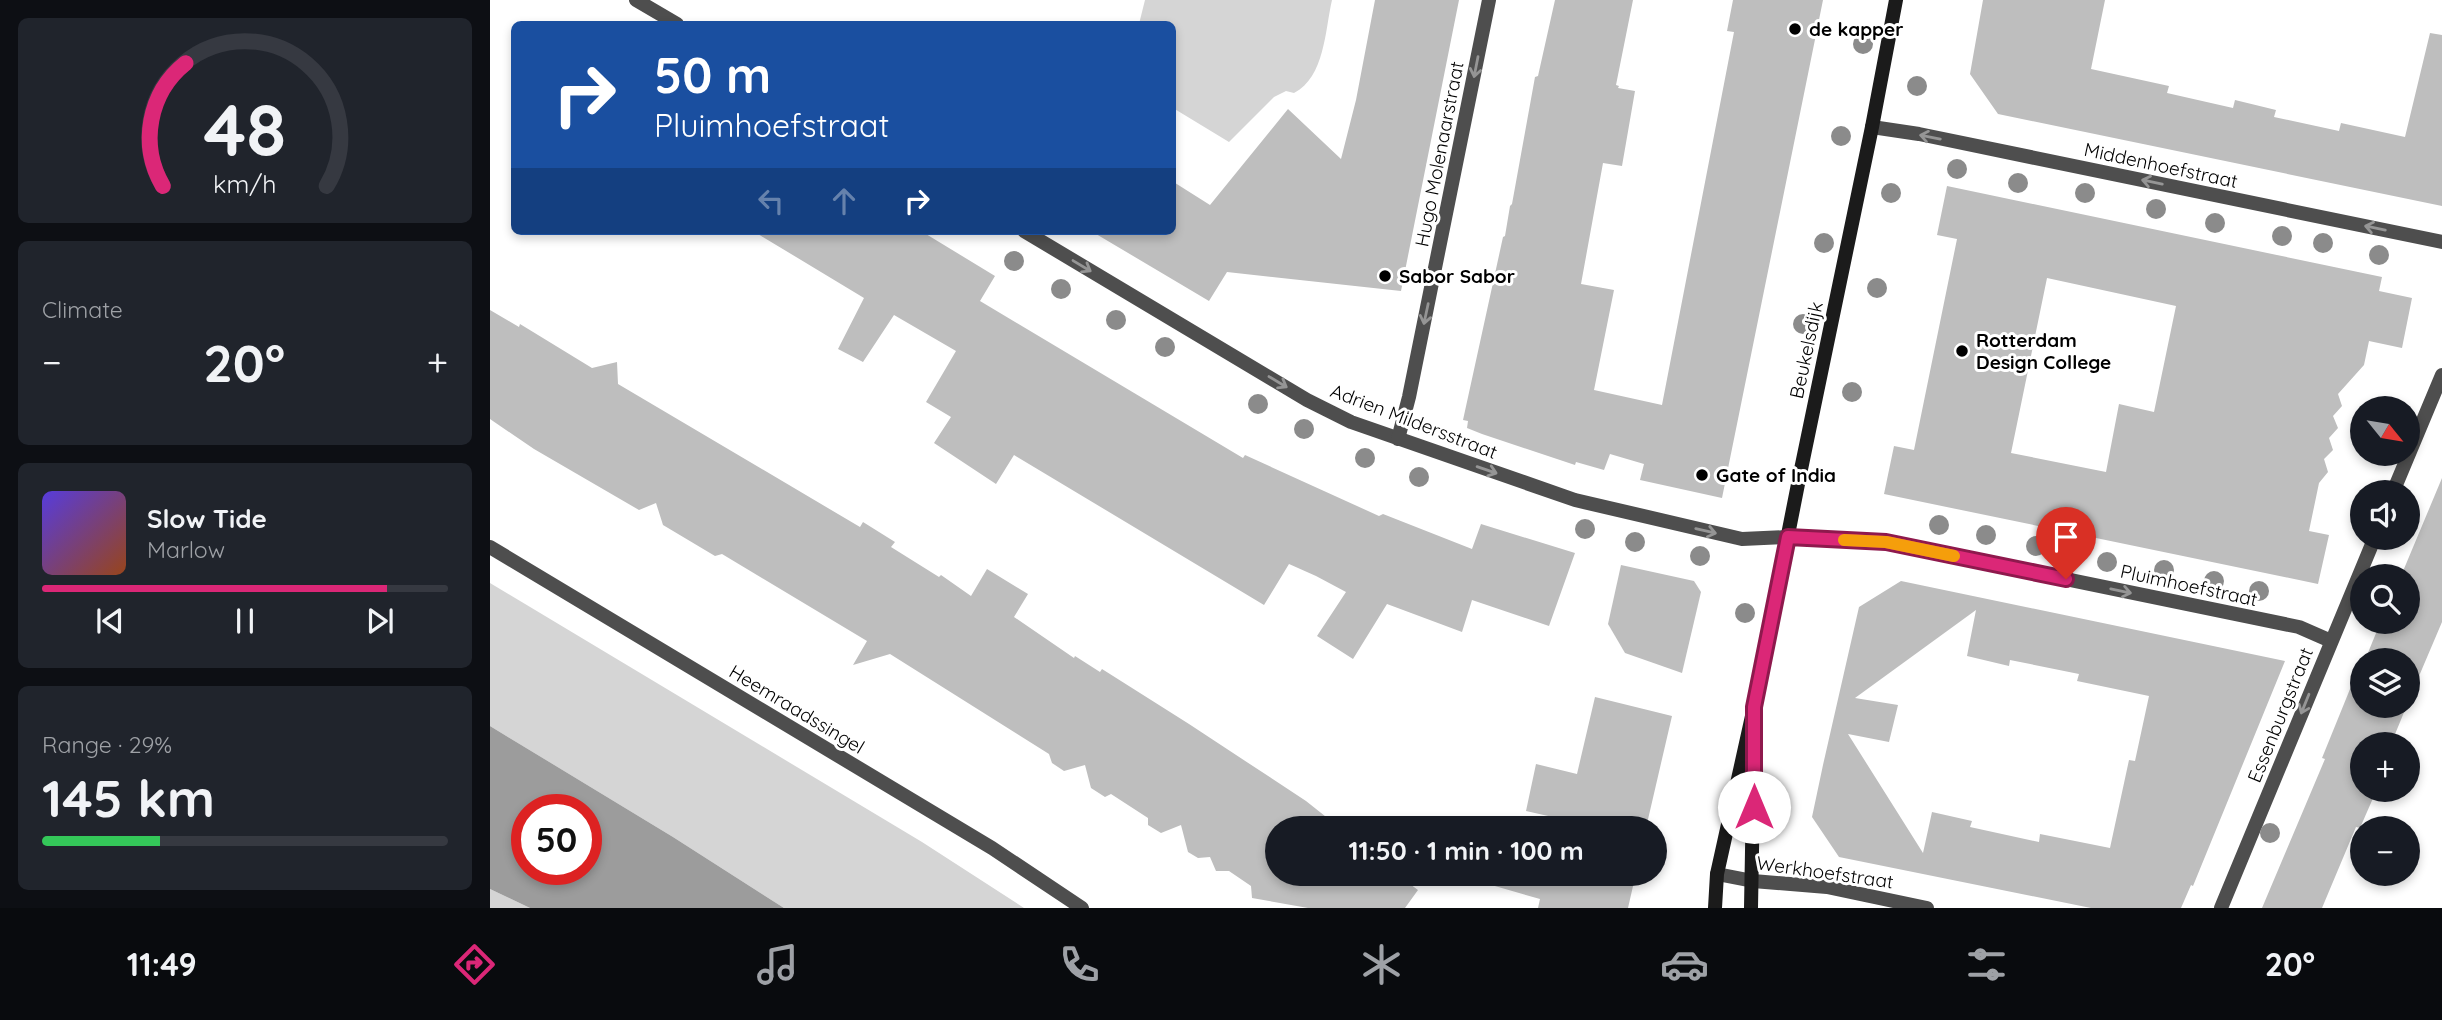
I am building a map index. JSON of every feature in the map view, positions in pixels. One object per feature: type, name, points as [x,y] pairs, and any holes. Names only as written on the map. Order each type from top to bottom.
[{"type":"main road","name":"Beukelsdijk","points":[[1715,908],[1717,874],[1754,707],[1896,0]]},
{"type":"main road","name":"Beukelsdijk","points":[[1751,908],[1754,707]]},
{"type":"street","points":[[636,0],[672,21]]},
{"type":"street","name":"Hugo Molenaarstraat","points":[[1398,439],[1426,315],[1489,0]]},
{"type":"street","name":"Middenhoefstraat","points":[[1872,127],[1919,134],[2442,242]]},
{"type":"street","name":"Adrien Mildersstraat","points":[[1031,235],[1307,400],[1351,422],[1575,500],[1742,539],[1788,537]]},
{"type":"street","points":[[2398,480],[2442,375]]},
{"type":"street","name":"Pluimhoefstraat","points":[[1788,537],[1886,542],[2299,627],[2331,641]]},
{"type":"street","name":"Heemraadssingel","points":[[490,547],[992,848],[1082,908]]},
{"type":"street","name":"Essenburgstraat","points":[[2221,908],[2370,550]]},
{"type":"street","name":"Werkhoefstraat","points":[[1717,874],[1753,881],[1827,887],[1927,908]]},
{"type":"shaded area","points":[[1145,0],[1332,0],[1322,52],[1312,76],[1294,93],[1286,91],[1274,97],[1229,142],[1176,110],[1176,21],[1140,21]]},
{"type":"shaded area","points":[[490,583],[922,842],[1024,908],[784,908],[490,726]]},
{"type":"shaded area","points":[[490,726],[673,837],[784,908],[530,908],[490,889]]},
{"type":"shaded area","points":[[490,889],[530,908],[490,908]]},
{"type":"building","points":[[1375,0],[1459,0],[1401,291],[1227,272],[1209,301],[1098,235],[1176,235],[1176,184],[1210,205],[1288,109],[1341,159],[1356,100]]},
{"type":"building","points":[[1555,0],[1633,0],[1616,85],[1618,88],[1635,91],[1622,166],[1603,163],[1581,284],[1614,290],[1594,390],[1662,405],[1734,32],[1727,31],[1733,0],[1823,0],[1722,498],[1640,480],[1644,464],[1610,454],[1604,470],[1576,462],[1575,465],[1467,428],[1468,421],[1463,420],[1512,204],[1535,77],[1538,76]]},
{"type":"building","points":[[1983,0],[2105,0],[2091,69],[2169,86],[2167,93],[2233,108],[2235,100],[2276,110],[2274,117],[2339,131],[2341,123],[2405,137],[2430,33],[2442,35],[2442,206],[1998,114],[1970,74]]},
{"type":"building","points":[[1947,186],[2382,277],[2379,291],[2412,298],[2402,348],[2369,341],[2364,365],[2338,394],[2342,406],[2333,416],[2338,428],[2329,438],[2333,450],[2324,459],[2328,472],[2319,483],[2309,531],[2329,535],[2318,584],[1884,494],[1894,446],[1914,450],[1957,239],[1937,235]],"holes":[[[2047,278],[2176,306],[2154,412],[2119,404],[2106,472],[2011,453]]]},
{"type":"building","points":[[760,235],[928,235],[995,276],[980,301],[1243,458],[1245,455],[1379,516],[1383,514],[1472,549],[1481,524],[1575,553],[1549,626],[1472,600],[1462,632],[1387,604],[1353,659],[1317,636],[1346,592],[1316,576],[1289,564],[1264,605],[1014,455],[996,484],[934,443],[951,417],[926,402],[956,351],[894,315],[863,362],[838,349],[864,298]]},
{"type":"building","points":[[490,310],[519,327],[520,324],[592,368],[617,362],[618,384],[860,527],[863,522],[895,542],[891,547],[939,577],[941,575],[971,596],[987,569],[1028,594],[1014,617],[1074,658],[1075,656],[1100,672],[1102,669],[1189,724],[1325,816],[1265,816],[1265,886],[1413,886],[1418,890],[1405,908],[1308,908],[1252,898],[1251,886],[1229,871],[1216,871],[1210,857],[1198,858],[1188,852],[1181,825],[1161,833],[1148,825],[1148,818],[1111,794],[1105,797],[1091,788],[1085,765],[1064,771],[1052,763],[1049,754],[890,654],[853,665],[867,641],[722,554],[715,556],[663,525],[656,503],[639,510],[534,449],[490,419]]},
{"type":"building","points":[[2442,478],[2442,622],[2420,674],[2420,648],[2370,648],[2376,634],[2420,634],[2420,564],[2406,564],[2412,550],[2420,550],[2420,531]]},
{"type":"building","points":[[1621,565],[1694,581],[1701,592],[1682,673],[1625,653],[1608,624]]},
{"type":"building","points":[[1901,581],[2285,661],[2193,886],[2191,885],[2181,908],[2091,908],[1839,857],[1812,817],[1859,607]],"holes":[[[1976,610],[1967,656],[2009,666],[2010,660],[2079,674],[2077,681],[2149,696],[2135,761],[2129,760],[2110,848],[2040,834],[2039,842],[1970,827],[1972,821],[1932,812],[1923,853],[1848,734],[1889,742],[1898,705],[1855,698]]]},
{"type":"building","points":[[2350,689],[2350,718],[2402,718],[2396,732],[2350,732],[2350,802],[2371,802],[2365,816],[2350,816],[2350,841],[2322,908],[2262,908],[2325,759],[2322,758]]},
{"type":"building","points":[[1595,697],[1672,716],[1649,816],[1548,816],[1526,811],[1536,764],[1577,774]]},
{"type":"building","points":[[1495,886],[1633,886],[1628,908],[1538,908],[1540,899]]},
{"type":"slow traffic","points":[[1844,540],[1886,542],[1954,556]]},
{"type":"place","name":"de kapper","points":[[1795,29]]},
{"type":"place","name":"Sabor Sabor","points":[[1385,276]]},
{"type":"place","name":"Rotterdam Design College","points":[[1962,351]]},
{"type":"place","name":"Gate of India","points":[[1702,475]]},
{"type":"route","points":[[1754,807],[1754,707],[1788,537],[1886,542],[2066,579]]}]
